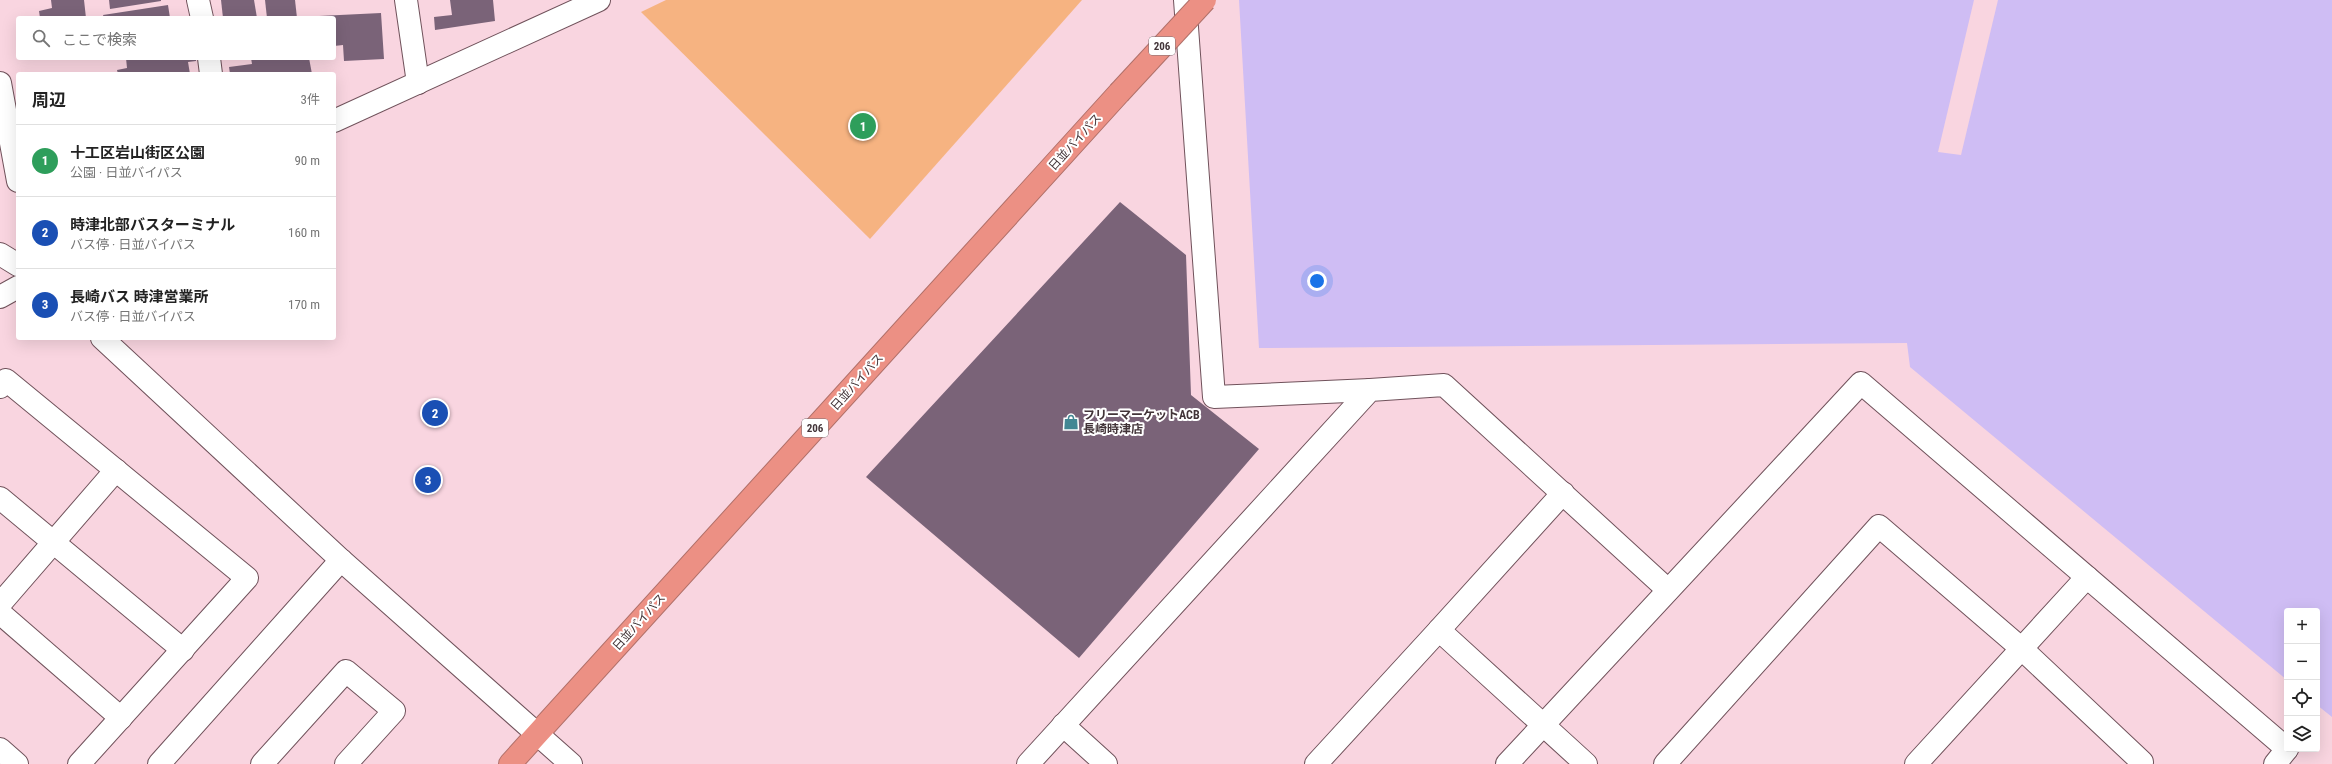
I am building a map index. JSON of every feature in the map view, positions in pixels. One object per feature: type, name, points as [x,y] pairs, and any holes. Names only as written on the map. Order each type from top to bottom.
[{"type":"highway","name":"日並バイパス","points":[[510,764],[1205,0]]},
{"type":"street","points":[[198,0],[202,16]]},
{"type":"street","points":[[406,0],[418,83]]},
{"type":"street","points":[[336,120],[599,0]]},
{"type":"street","points":[[1185,0],[1214,397],[1444,385],[1668,590]]},
{"type":"street","points":[[209,60],[211,72]]},
{"type":"street","points":[[0,83],[16,169]]},
{"type":"street","points":[[0,254],[16,264]]},
{"type":"street","points":[[0,297],[16,288]]},
{"type":"street","points":[[104,340],[341,560],[571,764]]},
{"type":"street","points":[[0,387],[6,380],[247,578],[79,764]]},
{"type":"street","points":[[1507,764],[1861,382],[2284,746]]},
{"type":"street","points":[[1028,764],[1370,390]]},
{"type":"street","points":[[0,604],[116,470]]},
{"type":"street","points":[[1316,764],[1563,493]]},
{"type":"street","points":[[0,498],[182,650]]},
{"type":"street","points":[[1665,764],[1879,526],[2022,649],[2142,762],[2140,764]]},
{"type":"street","points":[[159,764],[341,560]]},
{"type":"street","points":[[1916,764],[2087,578]]},
{"type":"street","points":[[0,613],[121,718]]},
{"type":"street","points":[[1439,630],[1586,764]]},
{"type":"street","points":[[262,764],[346,671],[394,710],[346,764]]},
{"type":"street","points":[[1063,725],[1106,764]]},
{"type":"street","points":[[0,749],[18,764]]},
{"type":"street","points":[[2275,764],[2285,752]]},
{"type":"shaded area","points":[[666,0],[1082,0],[870,239],[641,12]]},
{"type":"shaded area","points":[[1239,0],[2332,0],[2332,717],[2320,707],[2320,608],[2284,608],[2284,678],[1910,367],[1907,343],[1259,348]]},
{"type":"pier","points":[[1974,0],[1998,0],[1961,155],[1938,152]]},
{"type":"building","points":[[51,0],[84,0],[86,16],[40,16],[39,11],[52,8]]},
{"type":"building","points":[[109,0],[161,0],[161,1],[110,9]]},
{"type":"building","points":[[221,0],[254,0],[257,16],[223,16]]},
{"type":"building","points":[[265,0],[295,0],[297,16],[267,16]]},
{"type":"building","points":[[450,0],[493,0],[495,21],[435,30],[434,17],[452,15]]},
{"type":"building","points":[[168,5],[170,16],[103,16]]},
{"type":"building","points":[[381,13],[384,59],[344,61],[343,45],[336,46],[336,16],[319,16]]},
{"type":"building","points":[[126,60],[196,60],[188,62],[190,72],[118,72],[117,70],[127,68]]},
{"type":"building","points":[[251,60],[309,60],[312,72],[230,72],[229,67],[252,64]]},
{"type":"building","name":"フリーマーケットACB 長崎時津店","points":[[1120,202],[1186,255],[1191,395],[1259,449],[1079,658],[866,477]]},
{"type":"place","name":"十工区岩山街区公園","points":[[863,126]]},
{"type":"place","name":"時津北部バスターミナル","points":[[435,413]]},
{"type":"place","name":"フリーマーケットACB 長崎時津店","points":[[1071,422]]},
{"type":"place","name":"長崎バス 時津営業所","points":[[428,480]]}]
